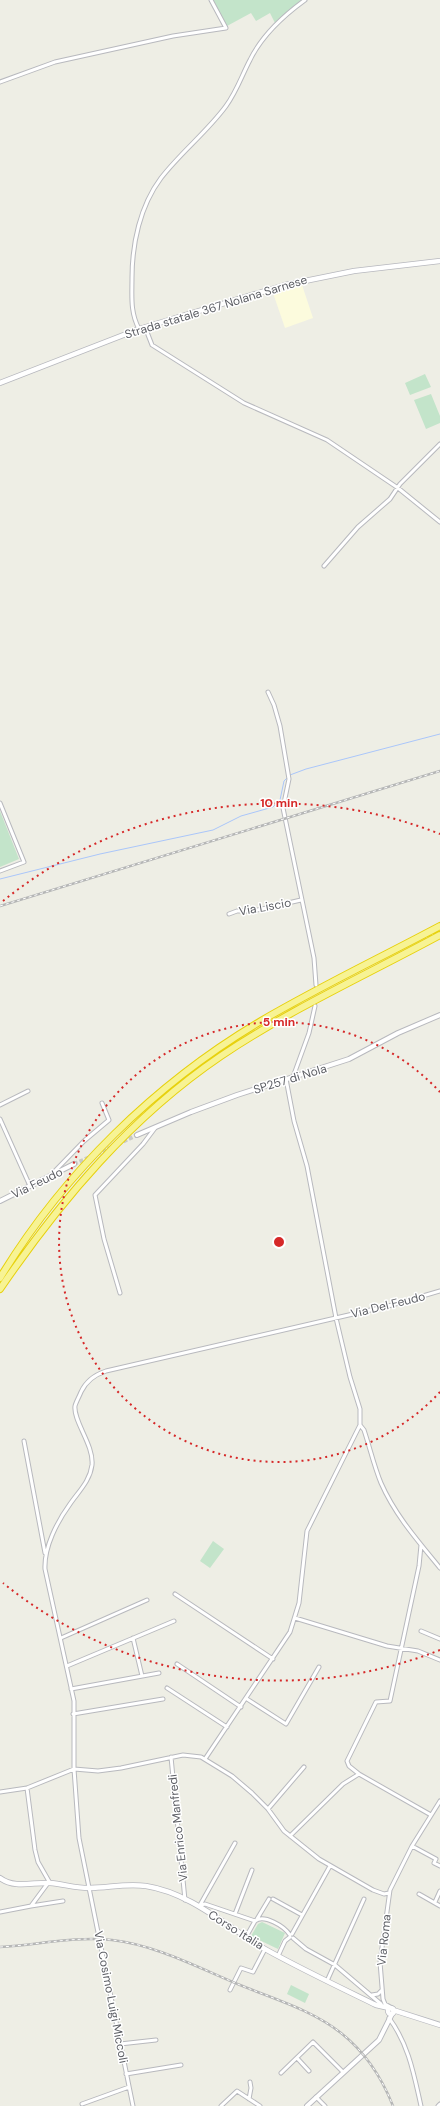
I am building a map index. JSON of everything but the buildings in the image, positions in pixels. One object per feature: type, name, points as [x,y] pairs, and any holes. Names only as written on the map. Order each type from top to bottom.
[{"type":"highway","points":[[0,1278],[22,1242],[78,1173],[122,1126],[171,1084],[214,1051],[261,1021],[440,926]]},
{"type":"highway","points":[[0,1289],[29,1247],[84,1178],[128,1133],[178,1089],[220,1057],[264,1029],[440,935]]},
{"type":"main road","name":"Strada statale 367 Nolana Sarnese","points":[[0,383],[145,326],[272,288],[320,276],[377,267],[440,261]]},
{"type":"main road","name":"Corso Italia","points":[[0,1878],[11,1884],[19,1885],[49,1883],[89,1888],[121,1884],[146,1886],[185,1900],[265,1949],[327,1981],[379,2005],[390,2014],[404,2014],[440,2024]]},
{"type":"street","points":[[0,82],[71,58],[173,36],[226,28],[211,0]]},
{"type":"street","points":[[138,329],[132,313],[132,261],[137,232],[150,196],[161,178],[211,125],[226,106],[237,88],[250,59],[270,30],[291,10],[305,0]]},
{"type":"street","points":[[145,326],[152,345],[244,403],[327,440],[398,488],[440,522]]},
{"type":"street","points":[[324,566],[358,527],[390,499],[398,488],[440,444]]},
{"type":"street","points":[[268,692],[274,704],[280,726],[289,779],[283,808],[314,958],[316,985]]},
{"type":"street","points":[[0,803],[24,862],[0,871]]},
{"type":"street","name":"Via Liscio","points":[[230,914],[236,911],[253,911],[301,900]]},
{"type":"street","points":[[293,1077],[309,1033],[314,1006]]},
{"type":"street","name":"SP257 di Nola","points":[[137,1135],[191,1112],[286,1079],[350,1059],[440,1015]]},
{"type":"street","points":[[430,1019],[440,1018]]},
{"type":"street","points":[[205,1759],[242,1707],[290,1632],[300,1596],[307,1531],[360,1425],[360,1409],[350,1377],[336,1318],[306,1166],[294,1121],[286,1079]]},
{"type":"street","points":[[0,1105],[28,1091]]},
{"type":"street","points":[[50,1176],[84,1141],[109,1120],[102,1103]]},
{"type":"street","points":[[0,1119],[30,1186]]},
{"type":"street","points":[[120,1293],[104,1239],[95,1195],[143,1144],[156,1127]]},
{"type":"street","name":"Via Feudo","points":[[0,1201],[74,1164]]},
{"type":"street","name":"Via Del Feudo","points":[[46,1553],[63,1516],[90,1474],[92,1457],[91,1451],[75,1408],[84,1387],[90,1379],[100,1373],[138,1363],[336,1318],[440,1291]]},
{"type":"street","points":[[360,1425],[364,1430],[378,1476],[396,1512],[440,1568]]},
{"type":"street","points":[[24,1441],[46,1553]]},
{"type":"street","points":[[421,1545],[419,1566],[390,1702],[376,1702],[347,1761],[348,1766],[359,1774],[431,1815]]},
{"type":"street","name":"Via Cosimo Luigi Miccoli","points":[[46,1553],[46,1578],[72,1689],[74,1769],[79,1838],[133,2106]]},
{"type":"street","points":[[175,1594],[273,1659]]},
{"type":"street","points":[[61,1638],[148,1600]]},
{"type":"street","points":[[295,1618],[387,1646],[418,1651],[440,1660]]},
{"type":"street","points":[[67,1666],[174,1621]]},
{"type":"street","points":[[421,1631],[440,1639]]},
{"type":"street","points":[[133,1638],[142,1676]]},
{"type":"street","points":[[177,1664],[242,1707]]},
{"type":"street","points":[[247,1699],[286,1724],[319,1667]]},
{"type":"street","points":[[72,1689],[159,1673]]},
{"type":"street","points":[[166,1688],[227,1727]]},
{"type":"street","points":[[73,1714],[163,1699]]},
{"type":"street","points":[[0,1792],[27,1788],[74,1769],[98,1771],[121,1768],[171,1756],[183,1755],[201,1757],[232,1776],[268,1809],[284,1831],[330,1866],[372,1890],[384,1894],[389,1893]]},
{"type":"street","name":"Via Enrico Manfredi","points":[[171,1756],[185,1900]]},
{"type":"street","points":[[268,1809],[304,1767]]},
{"type":"street","points":[[290,1836],[343,1784],[359,1774]]},
{"type":"street","points":[[27,1788],[35,1850],[38,1862],[49,1883],[31,1906]]},
{"type":"street","name":"Via Roma","points":[[383,1999],[380,1962],[389,1893],[412,1846],[440,1801]]},
{"type":"street","points":[[200,1908],[235,1843]]},
{"type":"street","points":[[412,1846],[436,1859],[434,1863],[440,1866]]},
{"type":"street","points":[[278,1956],[285,1941],[291,1936],[330,1866]]},
{"type":"street","points":[[235,1914],[252,1870]]},
{"type":"street","points":[[435,1902],[440,1891]]},
{"type":"street","points":[[419,1894],[440,1906]]},
{"type":"street","points":[[246,1937],[269,1899]]},
{"type":"street","points":[[273,1899],[302,1915]]},
{"type":"street","points":[[327,1981],[364,1899]]},
{"type":"street","points":[[0,1912],[63,1901]]},
{"type":"street","points":[[200,1908],[204,1903],[256,1920],[267,1920],[285,1930],[306,1949],[335,1965],[371,1994],[379,2005],[383,1999],[408,2053],[421,2106]]},
{"type":"street","points":[[230,1990],[241,1968],[253,1972],[265,1949]]},
{"type":"street","points":[[371,1994],[378,1994],[382,1990]]},
{"type":"street","points":[[307,2106],[379,2040],[390,2014]]},
{"type":"street","points":[[120,2044],[156,2040]]},
{"type":"street","points":[[282,2073],[313,2042],[343,2072]]},
{"type":"street","points":[[296,2058],[309,2071]]},
{"type":"street","points":[[126,2074],[181,2066]]},
{"type":"street","points":[[249,2099],[251,2088],[250,2082]]},
{"type":"street","points":[[82,2104],[129,2087]]},
{"type":"street","points":[[221,2106],[237,2091],[260,2106]]},
{"type":"street","points":[[316,2097],[325,2106]]},
{"type":"shaded area","points":[[213,0],[304,0],[275,23],[270,13],[256,21],[251,13],[227,26]]},
{"type":"shaded area","points":[[302,285],[313,318],[285,328],[273,293]]},
{"type":"shaded area","points":[[425,374],[431,387],[410,395],[405,383]]},
{"type":"shaded area","points":[[431,394],[440,416],[440,423],[426,429],[414,400]]},
{"type":"shaded area","points":[[0,811],[19,859],[0,867]]},
{"type":"shaded area","points":[[213,1541],[224,1549],[210,1568],[200,1561]]},
{"type":"shaded area","points":[[262,1922],[285,1933],[278,1949],[251,1936],[258,1924]]},
{"type":"shaded area","points":[[291,1985],[309,1994],[305,2003],[287,1994]]},
{"type":"waterway","points":[[290,775],[306,769],[440,734]]},
{"type":"waterway","points":[[0,879],[100,854],[213,830],[241,816],[273,807],[280,800],[284,781],[288,777]]},
{"type":"tunnel","points":[[118,1144],[137,1135]]},
{"type":"tunnel","points":[[97,1154],[112,1147]]},
{"type":"tunnel","points":[[74,1164],[90,1157]]},
{"type":"railway","points":[[0,906],[440,771]]},
{"type":"railway","points":[[0,1947],[70,1940],[98,1939],[112,1940],[145,1947],[177,1958],[305,2011],[330,2025],[358,2048],[384,2085],[393,2106]]}]
